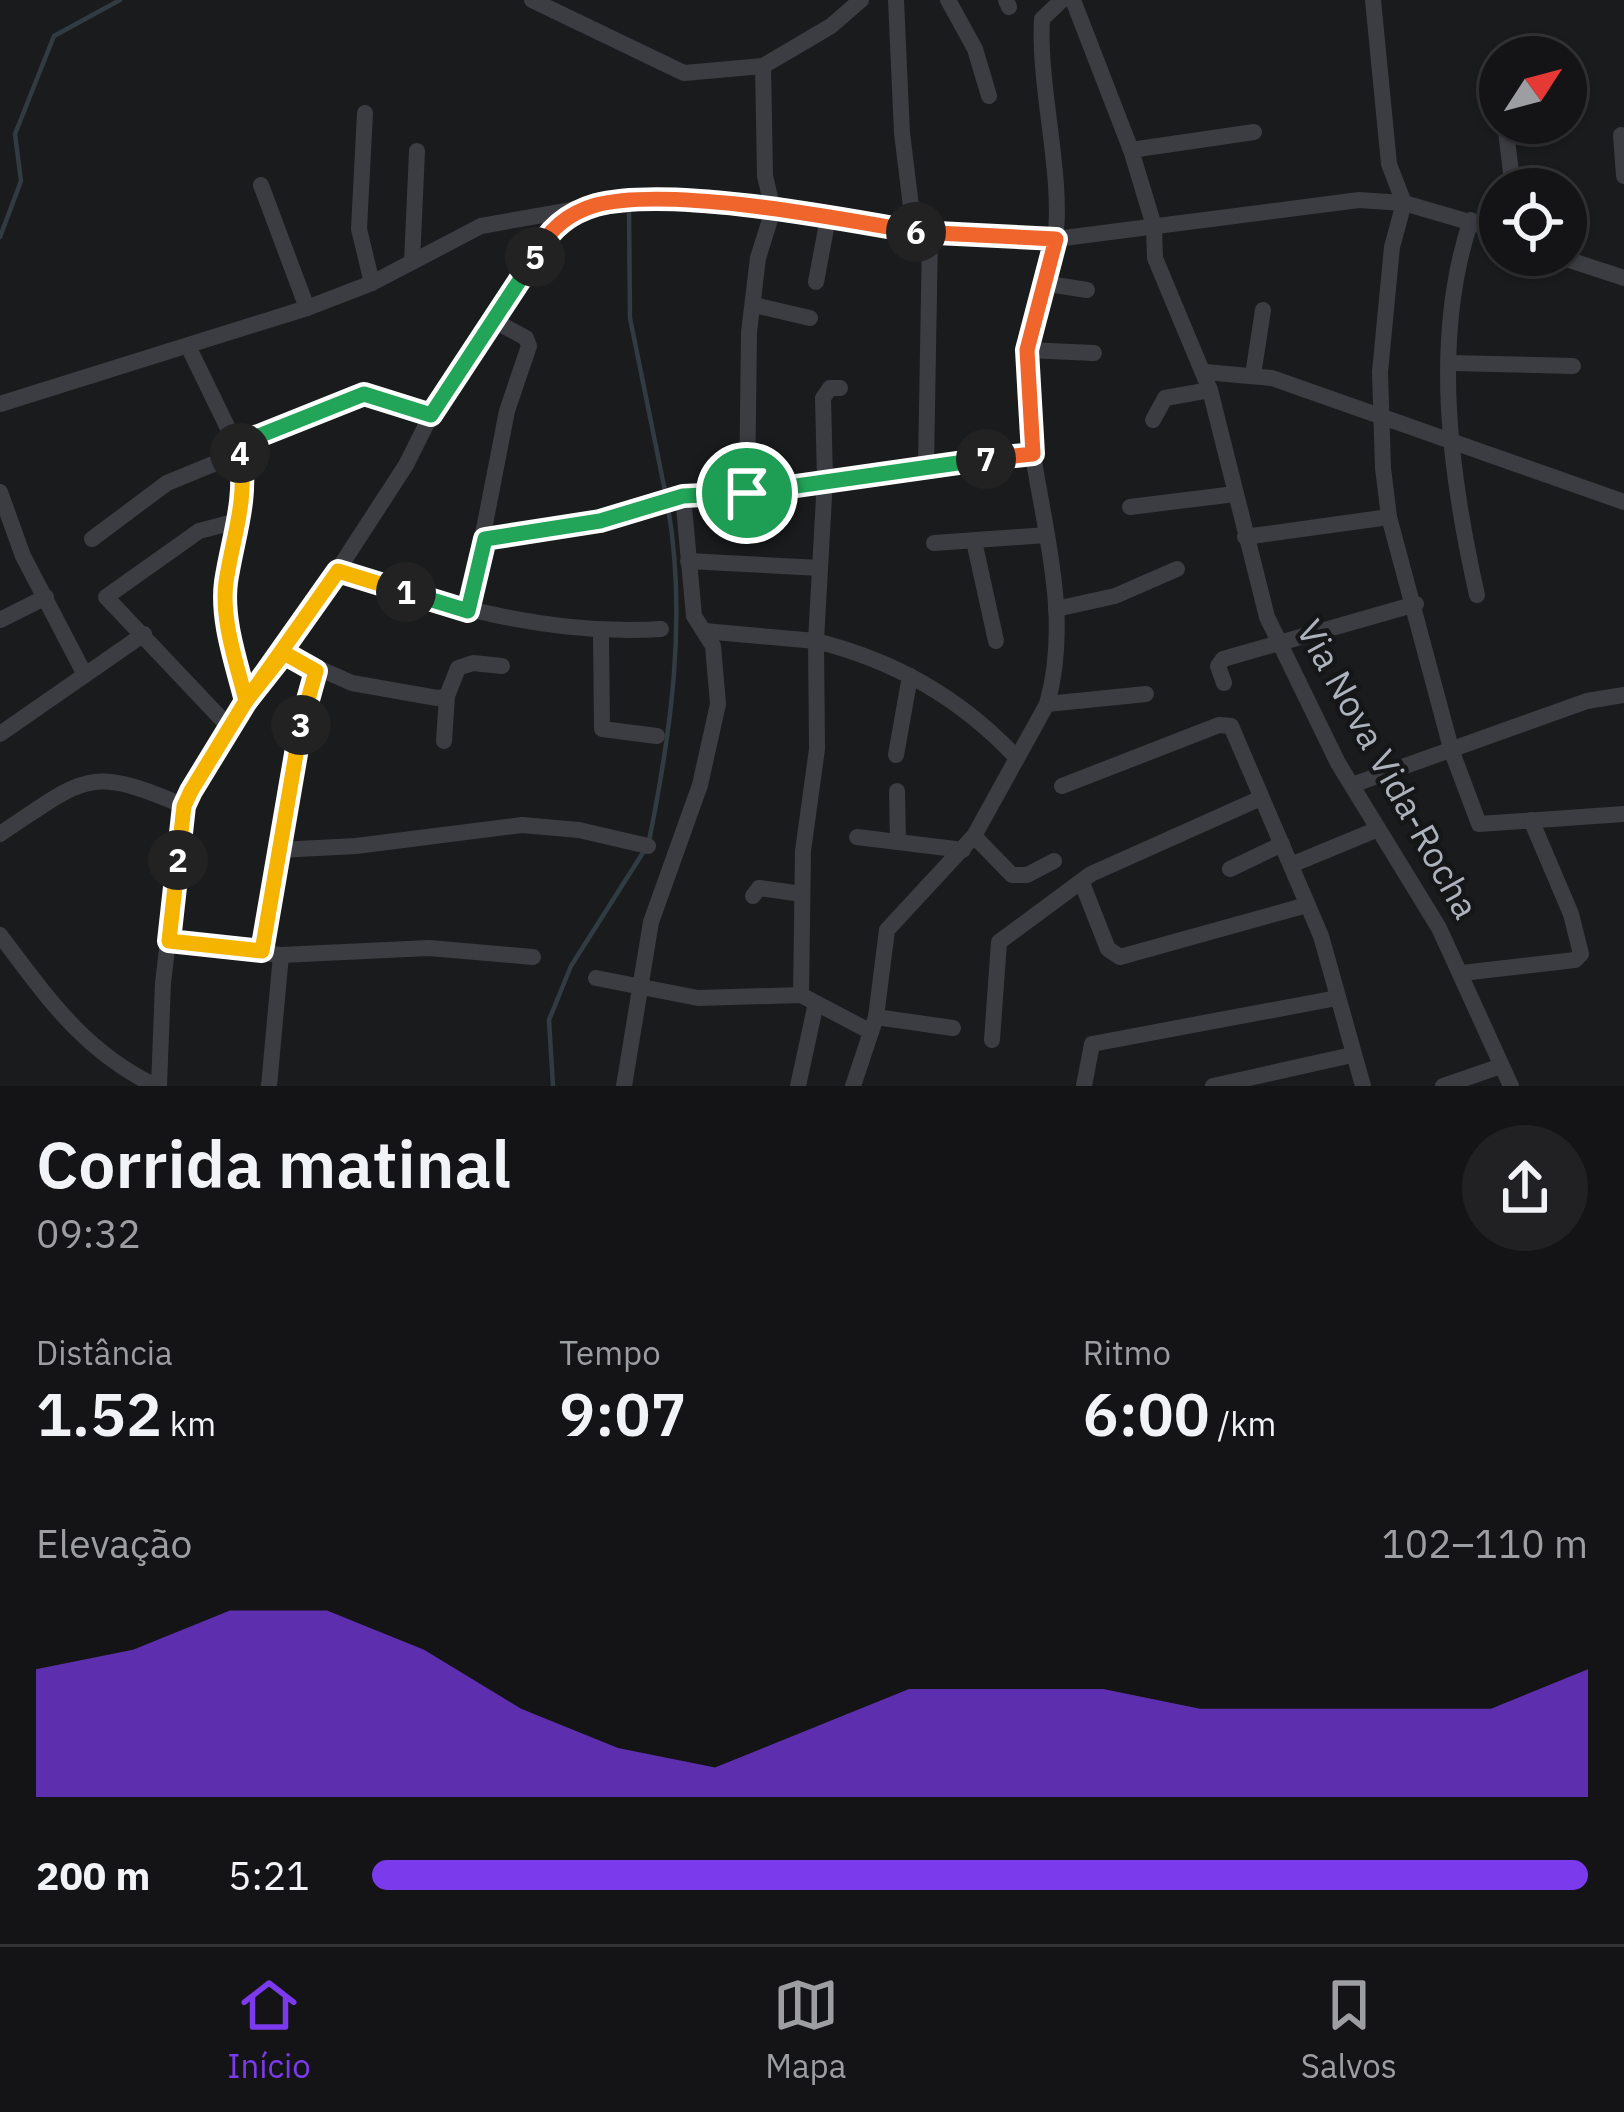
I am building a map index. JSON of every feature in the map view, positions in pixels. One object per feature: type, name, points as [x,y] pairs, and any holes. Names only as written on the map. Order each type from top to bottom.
[{"type":"street","points":[[532,0],[684,73],[763,66],[831,26],[861,0]]},
{"type":"street","points":[[896,0],[902,133],[922,233],[926,466]]},
{"type":"street","points":[[948,0],[976,49],[989,96]]},
{"type":"street","points":[[853,1086],[873,1024],[887,930],[968,843],[1046,704],[1053,680],[1056,609],[1033,454],[1027,350],[1056,239],[1041,31],[1046,12],[1062,0]]},
{"type":"street","name":"Via Nova Vida-Rocha","points":[[1073,0],[1131,150],[1154,226],[1155,257],[1207,381],[1276,640],[1352,785],[1462,973],[1510,1086]]},
{"type":"street","points":[[1373,0],[1389,164],[1403,203],[1392,247],[1378,416],[1389,517],[1452,752],[1479,824],[1624,814]]},
{"type":"street","points":[[747,493],[749,332],[758,258],[773,210],[765,176],[763,66]]},
{"type":"street","points":[[365,113],[359,229],[372,283]]},
{"type":"street","points":[[1131,150],[1254,132]]},
{"type":"street","points":[[1621,135],[1624,176]]},
{"type":"street","points":[[412,262],[417,151]]},
{"type":"street","points":[[261,185],[308,308]]},
{"type":"street","points":[[0,404],[189,349],[308,308],[372,283],[481,226],[628,200],[773,210],[922,233],[1056,239],[1287,206],[1403,203],[1479,223]]},
{"type":"street","points":[[0,935],[78,1036],[123,1070],[158,1086],[184,806],[229,727],[338,571],[544,238],[574,213]]},
{"type":"street","points":[[816,282],[828,218]]},
{"type":"street","points":[[1471,220],[1457,263],[1450,442],[1477,595]]},
{"type":"street","points":[[1587,266],[1624,278]]},
{"type":"street","points":[[1042,283],[1087,290]]},
{"type":"street","points":[[754,305],[810,318]]},
{"type":"street","points":[[1253,375],[1263,310]]},
{"type":"street","points":[[468,611],[508,411],[529,346],[526,338],[491,320]]},
{"type":"street","points":[[189,349],[238,449],[241,520],[225,599],[246,701]]},
{"type":"street","points":[[1027,350],[1094,353]]},
{"type":"street","points":[[1451,364],[1573,366]]},
{"type":"street","points":[[1153,420],[1165,398],[1207,381],[1253,375],[1624,502]]},
{"type":"street","points":[[798,1086],[808,999],[802,894],[817,749],[823,398],[830,388],[840,388]]},
{"type":"street","points":[[92,539],[167,483],[364,394],[431,415]]},
{"type":"street","points":[[485,539],[600,521],[683,496],[747,493],[1033,454]]},
{"type":"street","points":[[0,492],[85,675]]},
{"type":"street","points":[[1130,507],[1235,494]]},
{"type":"street","points":[[624,1086],[651,922],[711,743],[718,678],[704,631],[694,616],[683,496]]},
{"type":"street","points":[[1245,537],[1389,517]]},
{"type":"street","points":[[229,727],[144,634],[108,602],[107,594],[199,531],[241,520]]},
{"type":"street","points":[[934,544],[1047,535]]},
{"type":"street","points":[[974,541],[996,640]]},
{"type":"street","points":[[688,561],[820,568]]},
{"type":"street","points":[[1056,609],[1115,596],[1177,569]]},
{"type":"street","points":[[338,571],[468,611],[601,633],[661,629]]},
{"type":"street","points":[[0,620],[46,597]]},
{"type":"street","points":[[1224,683],[1218,666],[1222,659],[1416,604]]},
{"type":"street","points":[[704,631],[816,640],[877,659],[973,712],[1015,756]]},
{"type":"street","points":[[601,633],[602,730],[657,736]]},
{"type":"street","points":[[0,734],[144,634]]},
{"type":"street","points":[[284,653],[316,671],[376,690],[447,696]]},
{"type":"street","points":[[444,741],[447,696],[458,668],[473,663],[502,666]]},
{"type":"street","points":[[269,1086],[278,850],[288,776],[316,671]]},
{"type":"street","points":[[896,754],[910,676]]},
{"type":"street","points":[[1046,704],[1146,694]]},
{"type":"street","points":[[1352,785],[1587,701],[1624,695]]},
{"type":"street","points":[[1062,786],[1220,725],[1231,726],[1307,905],[1364,1086]]},
{"type":"street","points":[[0,834],[95,779],[126,780],[184,806]]},
{"type":"street","points":[[897,791],[898,842]]},
{"type":"street","points":[[992,1040],[994,949],[1091,874],[1262,798]]},
{"type":"street","points":[[1462,973],[1575,960],[1581,954],[1571,914],[1531,820]]},
{"type":"street","points":[[278,850],[356,847],[522,825],[579,830],[648,846]]},
{"type":"street","points":[[1291,865],[1378,829]]},
{"type":"street","points":[[857,837],[968,843],[1012,875],[1027,875],[1054,861]]},
{"type":"street","points":[[1230,869],[1282,844]]},
{"type":"street","points":[[1082,883],[1108,950],[1120,957],[1307,905]]},
{"type":"street","points":[[753,896],[759,888],[802,894]]},
{"type":"street","points":[[169,941],[272,953],[429,948],[532,957]]},
{"type":"street","points":[[596,978],[698,998],[808,999],[873,1024],[953,1028]]},
{"type":"street","points":[[1084,1086],[1092,1044],[1336,998]]},
{"type":"street","points":[[1213,1086],[1289,1079],[1352,1055]]},
{"type":"street","points":[[1443,1086],[1502,1066]]},
{"type":"waterway","points":[[0,237],[21,181],[15,134],[54,36],[120,0]]},
{"type":"waterway","points":[[629,205],[630,318],[666,496]]},
{"type":"waterway","points":[[649,841],[674,675],[676,591],[668,507]]},
{"type":"waterway","points":[[553,1086],[549,1020],[571,966],[644,851]]},
{"type":"route","points":[[747,493],[683,496],[600,521],[485,539],[468,611],[338,571],[284,653],[229,727],[184,806],[169,941],[262,951],[288,776],[316,671],[284,653],[246,701],[225,599],[244,507],[244,477],[236,445],[364,394],[431,415],[544,238],[574,213],[596,206],[628,200],[665,201],[773,210],[930,235],[1056,239],[1027,350],[1025,381],[1033,454],[747,493]]}]
